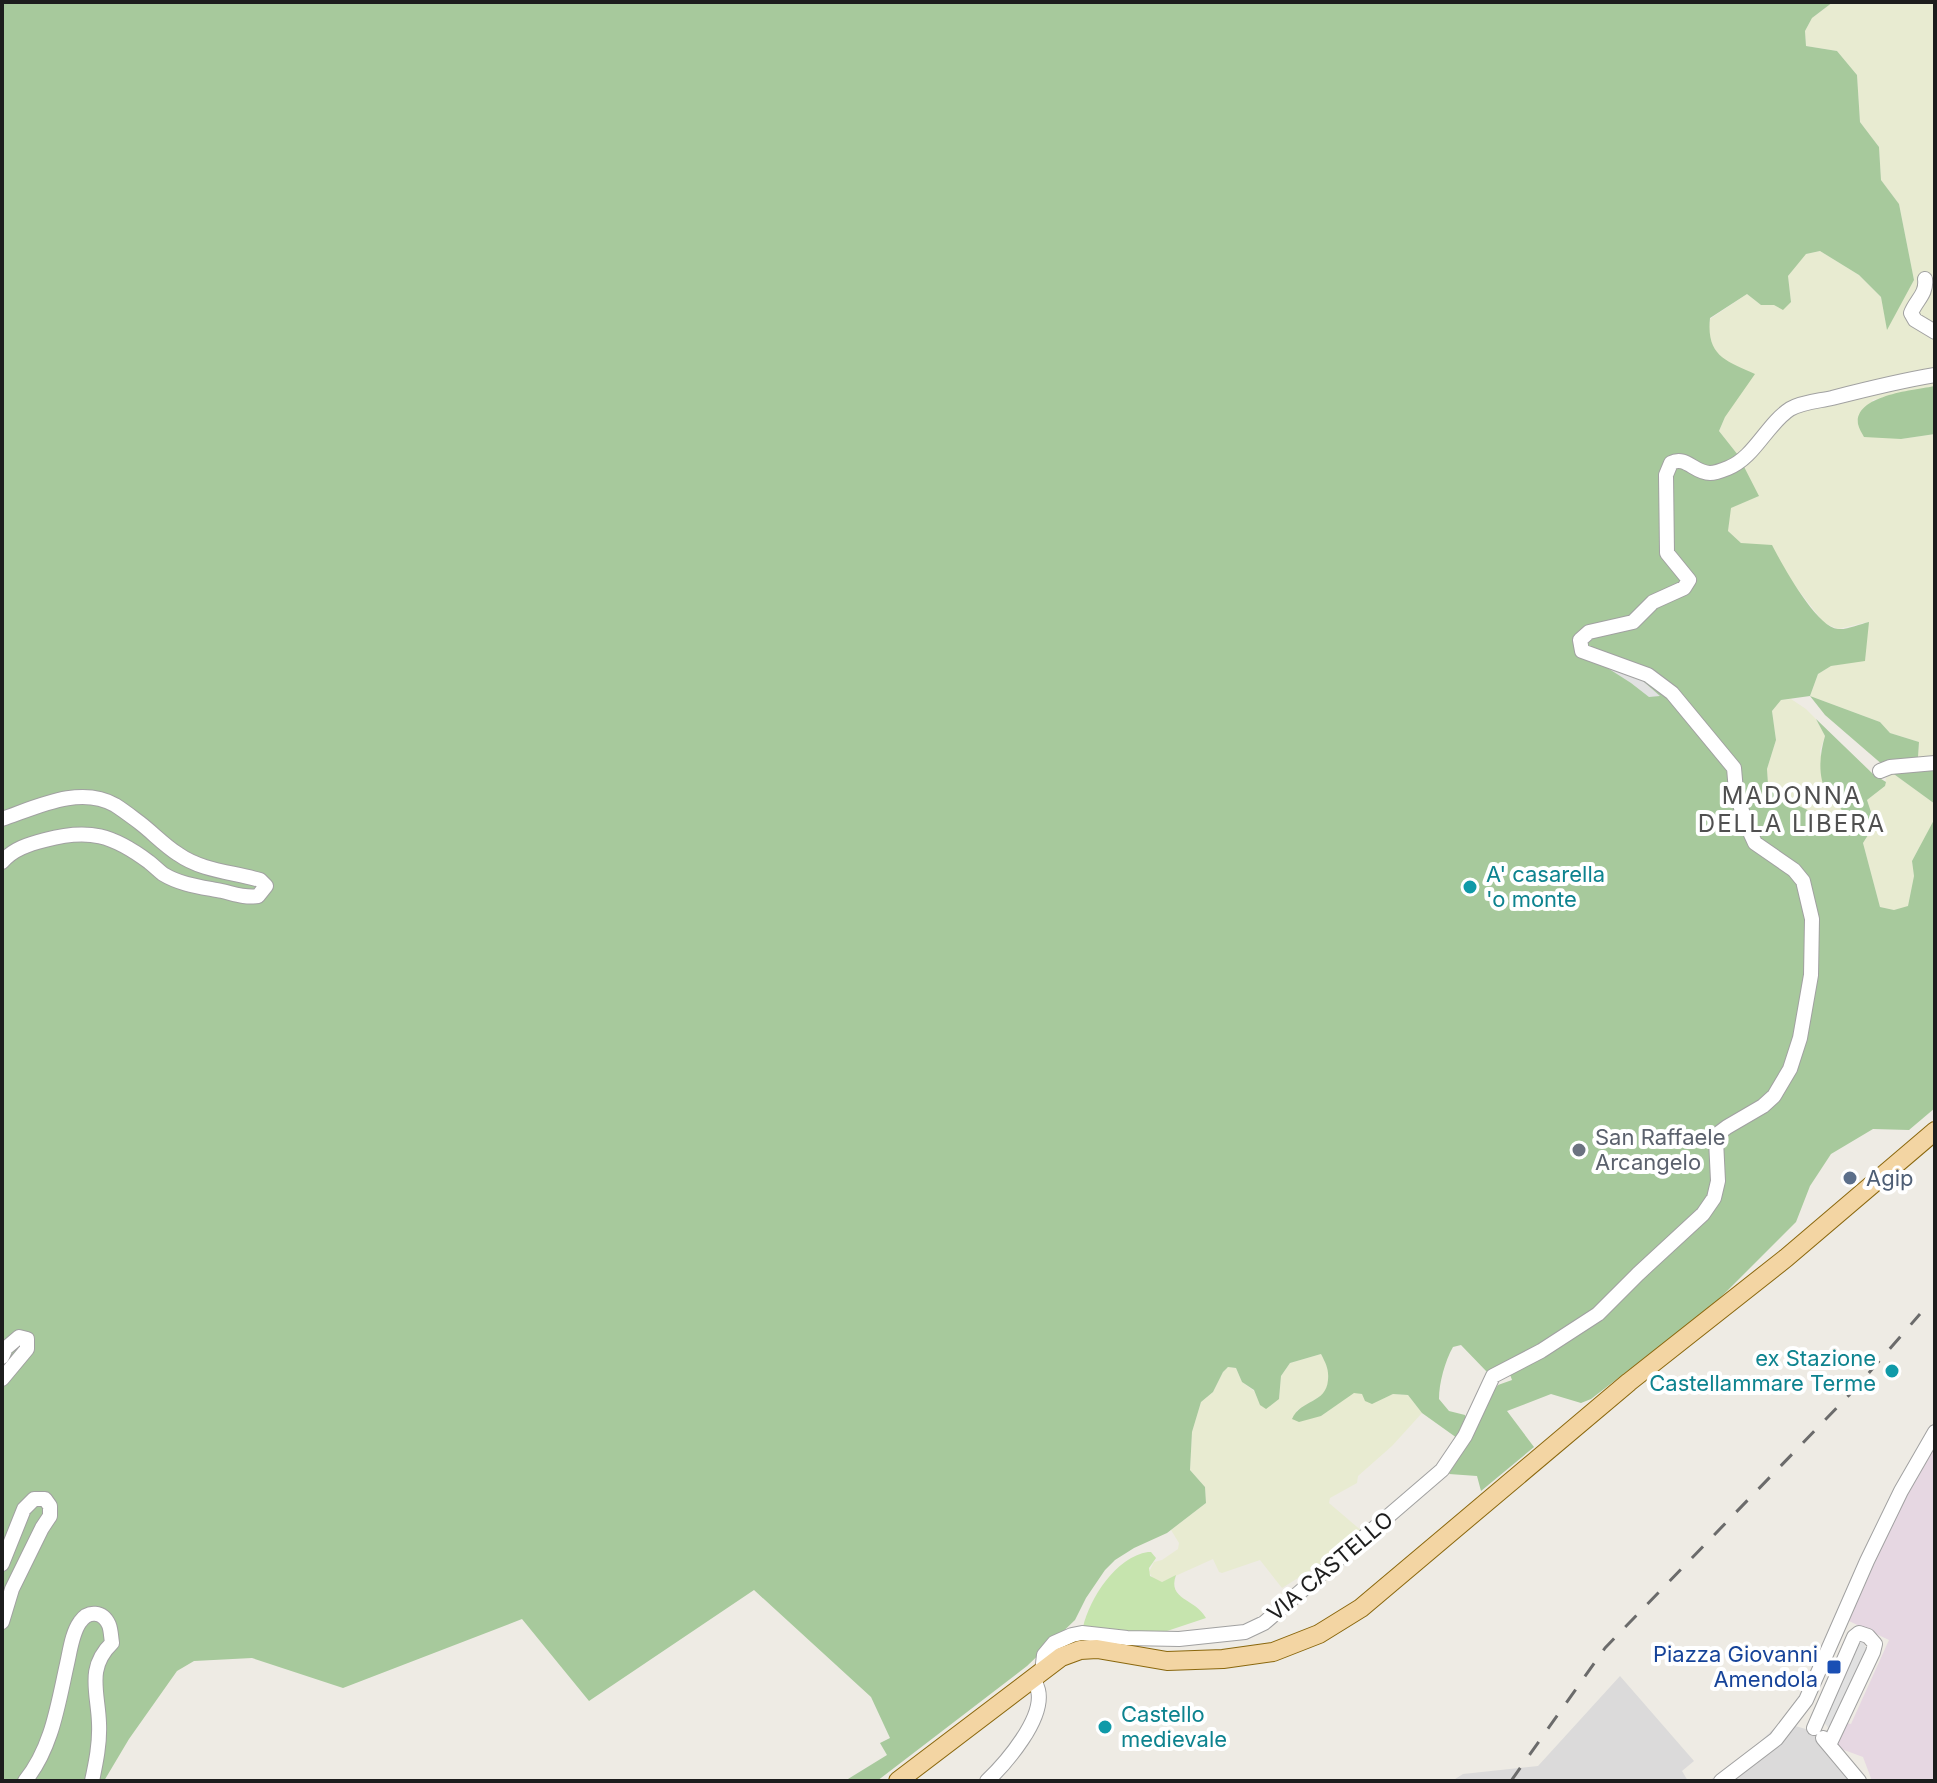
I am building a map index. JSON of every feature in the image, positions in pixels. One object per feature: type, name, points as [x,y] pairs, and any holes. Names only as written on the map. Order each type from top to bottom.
[{"type":"main road","points":[[1910,1153],[1935,1118]]},
{"type":"main road","points":[[898,1781],[1061,1657],[1080,1650],[1097,1649],[1167,1661],[1223,1659],[1273,1652],[1319,1634],[1361,1608],[1629,1382],[1786,1258],[1935,1131]]},
{"type":"street","points":[[1925,279],[1922,296],[1911,313],[1915,320],[1935,332]]},
{"type":"street","name":"VIA CASTELLO","points":[[1037,1675],[1044,1655],[1054,1643],[1072,1635],[1179,1639],[1245,1632],[1264,1623],[1442,1470],[1465,1436],[1493,1376],[1541,1351],[1598,1314],[1703,1214],[1714,1198],[1718,1181],[1716,1140],[1719,1133],[1763,1106],[1774,1096],[1790,1069],[1800,1038],[1811,975],[1812,919],[1803,881],[1794,870],[1755,843],[1736,791],[1734,768],[1672,693],[1648,675],[1582,651],[1580,640],[1589,632],[1633,622],[1653,602],[1684,588],[1689,580],[1667,553],[1666,475],[1671,463],[1684,461],[1695,469],[1709,473],[1731,467],[1793,407],[1876,385],[1935,375]]},
{"type":"street","points":[[1880,771],[1890,767],[1935,763]]},
{"type":"street","points":[[2,819],[81,795],[97,798],[113,804],[178,855],[201,866],[260,880],[266,886],[258,896],[247,897],[196,887],[164,875],[118,842],[95,834],[72,834],[34,843],[10,853],[2,862]]},
{"type":"street","points":[[2,1357],[6,1348],[19,1337],[27,1339],[27,1349],[2,1379]]},
{"type":"street","points":[[1721,1781],[1776,1739],[1802,1705],[1901,1491],[1935,1432]]},
{"type":"street","points":[[2,1564],[24,1509],[34,1499],[45,1499],[50,1506],[50,1516],[12,1589],[2,1622]]},
{"type":"street","points":[[25,1781],[35,1768],[50,1735],[79,1623],[87,1615],[96,1613],[104,1617],[110,1626],[112,1643],[102,1652],[95,1677],[99,1721],[92,1781]]},
{"type":"street","points":[[1814,1728],[1851,1644],[1859,1633],[1868,1636],[1875,1644],[1873,1652],[1832,1748]]},
{"type":"street","points":[[1836,1635],[1851,1644]]},
{"type":"street","points":[[987,1781],[1021,1742],[1033,1720],[1039,1691],[1037,1675]]},
{"type":"street","points":[[1802,1705],[1814,1728],[1859,1781]]},
{"type":"street","points":[[1789,1723],[1814,1728]]},
{"type":"shaded area","points":[[1608,665],[1643,681],[1660,696],[1649,697],[1606,667]]},
{"type":"shaded area","points":[[1935,1445],[1935,1781],[1872,1781],[1863,1757],[1836,1747],[1846,1723],[1851,1724],[1889,1640],[1849,1621],[1893,1521]]},
{"type":"shaded area","points":[[1860,1635],[1869,1655],[1833,1735],[1822,1719]]},
{"type":"shaded area","points":[[1620,1676],[1694,1761],[1682,1771],[1688,1781],[1452,1781],[1463,1774],[1538,1766]]},
{"type":"shaded area","points":[[1781,1722],[1813,1731],[1853,1781],[1709,1781],[1748,1753]]},
{"type":"green space","points":[[2,2],[1833,2],[1812,18],[1805,31],[1806,46],[1837,51],[1857,75],[1860,122],[1879,147],[1881,180],[1899,204],[1914,280],[1887,330],[1881,297],[1859,275],[1820,251],[1806,254],[1788,276],[1791,302],[1783,310],[1774,305],[1761,305],[1747,294],[1710,318],[1711,341],[1715,349],[1727,361],[1755,374],[1725,417],[1719,431],[1738,455],[1759,496],[1731,508],[1728,531],[1741,543],[1772,545],[1800,593],[1829,626],[1842,629],[1869,622],[1865,661],[1831,666],[1818,674],[1810,696],[1781,700],[1772,711],[1776,740],[1767,769],[1768,784],[1778,796],[1833,822],[1843,813],[1827,793],[1822,779],[1821,757],[1825,736],[1816,719],[1873,774],[1886,782],[1867,800],[1875,824],[1863,843],[1880,907],[1894,910],[1908,906],[1914,876],[1912,861],[1935,818],[1935,1108],[1909,1130],[1873,1129],[1831,1154],[1810,1186],[1796,1222],[1713,1305],[1591,1399],[1581,1403],[1551,1394],[1507,1411],[1534,1447],[1481,1491],[1477,1476],[1449,1474],[1481,1418],[1487,1400],[1498,1385],[1512,1380],[1506,1363],[1487,1372],[1461,1345],[1453,1347],[1443,1372],[1439,1399],[1449,1411],[1465,1415],[1467,1423],[1457,1438],[1422,1413],[1408,1395],[1393,1394],[1372,1404],[1365,1401],[1362,1394],[1354,1393],[1321,1416],[1299,1422],[1292,1419],[1326,1388],[1328,1373],[1321,1354],[1290,1363],[1281,1376],[1279,1399],[1266,1409],[1260,1405],[1254,1390],[1242,1382],[1236,1368],[1228,1367],[1213,1392],[1201,1402],[1192,1432],[1190,1470],[1205,1487],[1206,1503],[1167,1533],[1115,1560],[1086,1598],[1075,1620],[1027,1666],[877,1781],[848,1779],[887,1755],[880,1743],[890,1738],[871,1697],[754,1590],[589,1701],[522,1619],[343,1688],[252,1658],[194,1661],[177,1671],[104,1781],[2,1781]]},
{"type":"green space","points":[[1833,2],[1935,2],[1935,386],[1872,400],[1901,439],[1935,434],[1935,769],[1921,772],[1919,742],[1890,733],[1880,722],[1810,696],[1818,674],[1831,666],[1865,660],[1868,622],[1838,629],[1824,623],[1787,573],[1728,531],[1730,508],[1758,496],[1738,455],[1719,431],[1725,417],[1723,359],[1712,347],[1708,333],[1710,319],[1747,294],[1761,305],[1791,302],[1788,276],[1805,254],[1820,251],[1859,275],[1881,297],[1887,328],[1914,280],[1899,204],[1881,180],[1879,147],[1860,122],[1857,75],[1837,51],[1806,46],[1805,31],[1812,18]]},
{"type":"green space","points":[[1935,386],[1935,434],[1901,439],[1864,437],[1858,424],[1859,414],[1866,406],[1901,392]]},
{"type":"green space","points":[[1810,696],[1880,722],[1890,733],[1919,742],[1921,771],[1935,769],[1935,804],[1891,772],[1825,715]]},
{"type":"green space","points":[[1791,699],[1816,719],[1825,736],[1820,751],[1828,794],[1843,813],[1833,822],[1778,796],[1768,784],[1767,769],[1776,740],[1772,711],[1781,700]]},
{"type":"green space","points":[[1891,772],[1935,804],[1935,819],[1912,861],[1914,876],[1908,907],[1894,910],[1880,907],[1863,843],[1875,824],[1867,800],[1885,786]]},
{"type":"green space","points":[[1321,1354],[1329,1373],[1328,1387],[1324,1394],[1296,1411],[1321,1416],[1354,1392],[1362,1394],[1372,1403],[1393,1394],[1408,1395],[1422,1413],[1392,1446],[1358,1476],[1357,1483],[1330,1498],[1329,1503],[1363,1532],[1338,1553],[1282,1588],[1260,1560],[1222,1573],[1213,1559],[1162,1582],[1153,1579],[1149,1572],[1154,1562],[1178,1549],[1179,1543],[1171,1530],[1206,1503],[1205,1487],[1190,1470],[1192,1432],[1201,1402],[1213,1392],[1223,1372],[1228,1367],[1236,1368],[1242,1382],[1254,1391],[1260,1404],[1279,1399],[1281,1376],[1290,1363]]},
{"type":"green space","points":[[1148,1552],[1156,1558],[1149,1568],[1150,1576],[1162,1582],[1176,1575],[1175,1589],[1206,1618],[1140,1637],[1083,1627],[1106,1580],[1125,1562]]},
{"type":"railway","points":[[1511,1781],[1605,1648],[1854,1390],[1920,1314]]},
{"type":"place","name":"A' casarella 'o monte","points":[[1470,887]]},
{"type":"place","name":"San Raffaele Arcangelo","points":[[1579,1150]]},
{"type":"place","name":"Agip","points":[[1850,1178]]},
{"type":"place","name":"ex Stazione Castellammare Terme","points":[[1892,1371]]},
{"type":"place","name":"Piazza Giovanni Amendola","points":[[1834,1667]]},
{"type":"place","name":"Castello medievale","points":[[1105,1727]]},
{"type":"district","name":"MADONNA DELLA LIBERA","points":[[1792,809]]}]
